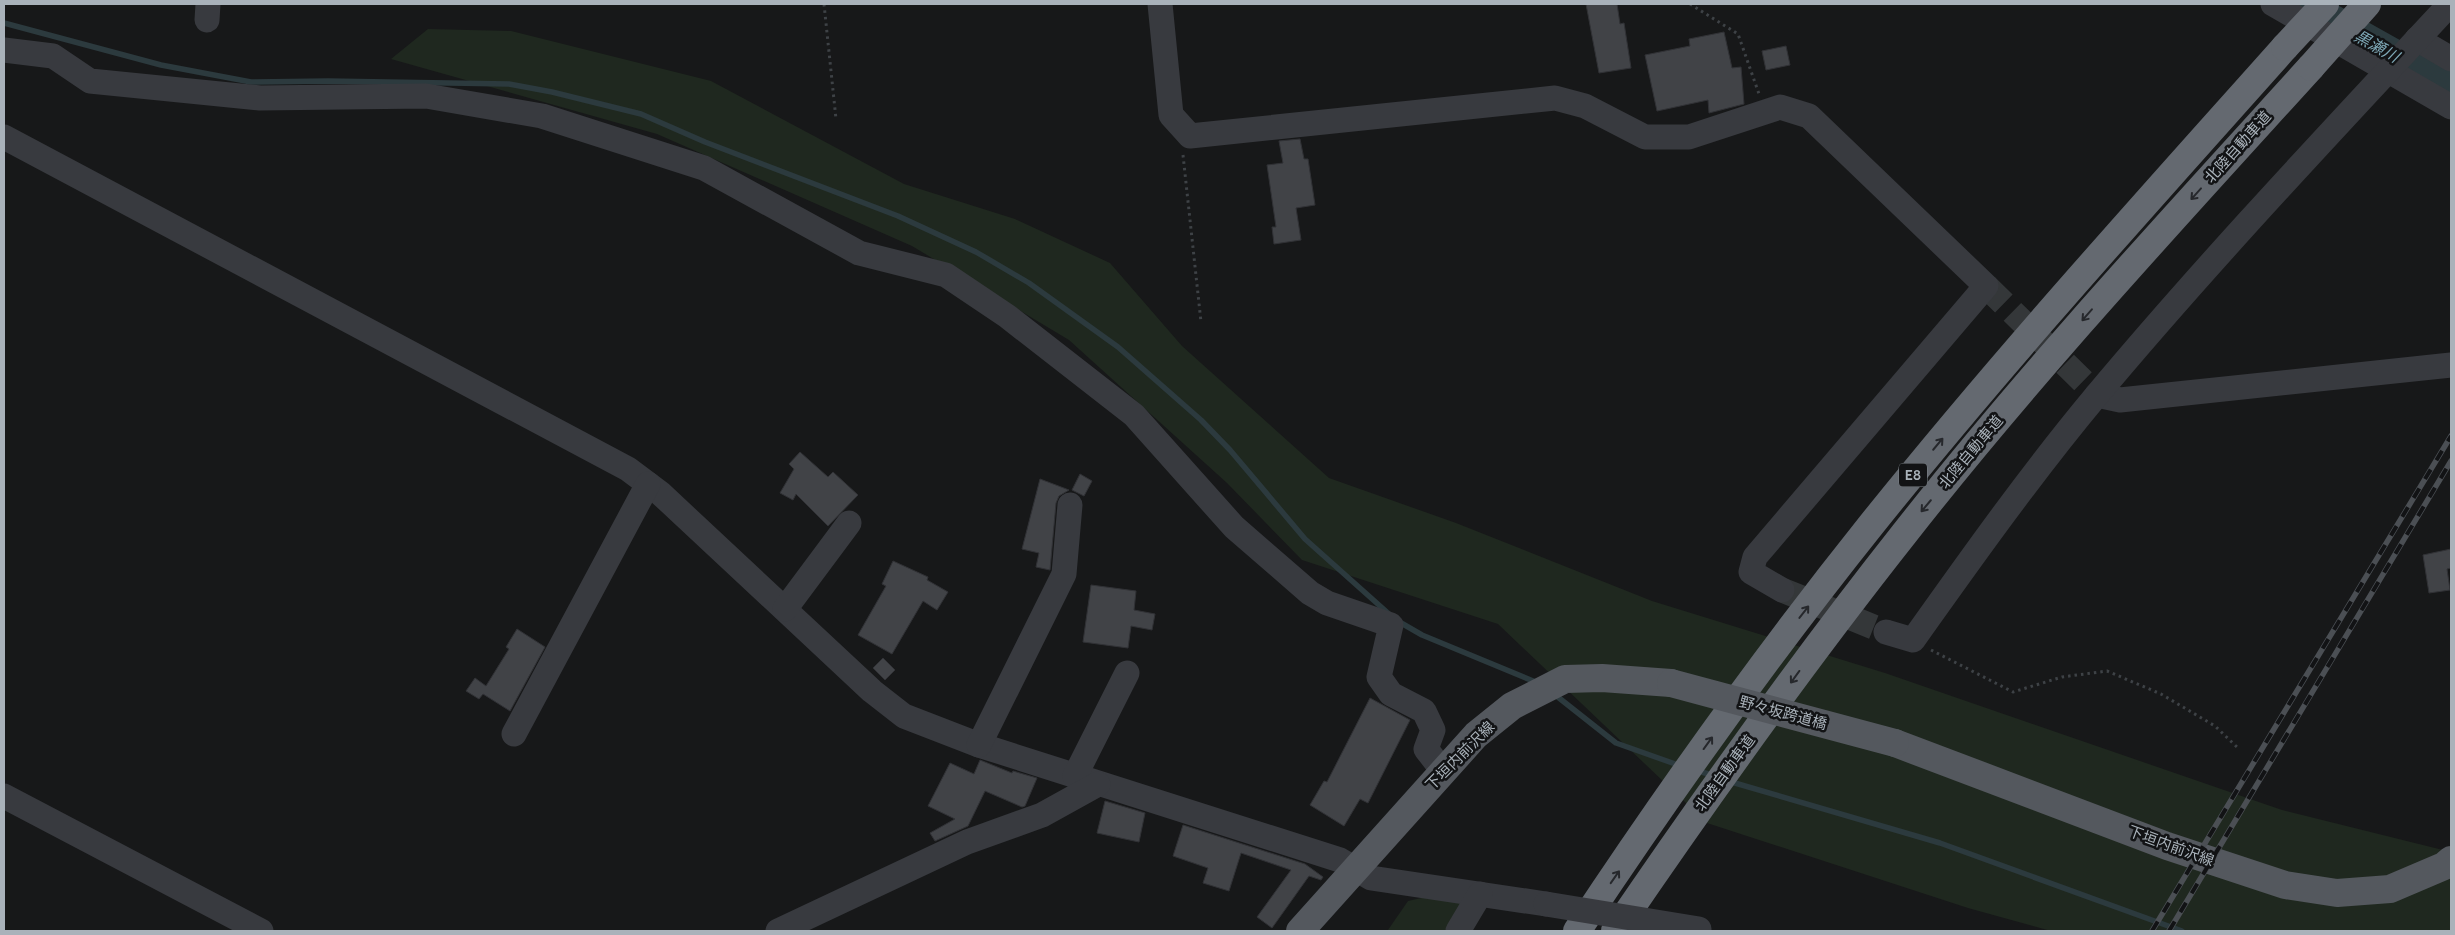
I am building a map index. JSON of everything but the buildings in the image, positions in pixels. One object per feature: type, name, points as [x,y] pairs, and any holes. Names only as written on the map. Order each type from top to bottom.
[{"type":"highway","name":"北陸自動車道","points":[[1578,931],[1682,779],[1766,662],[1871,525],[2098,257],[2326,4]]},
{"type":"highway","name":"北陸自動車道","points":[[1615,931],[1714,787],[1904,533],[2007,408],[2114,284],[2368,4]]},
{"type":"main road","name":"下垣内前沢線","points":[[1300,931],[1443,770],[1476,735],[1512,706],[1565,679],[1602,678],[1671,683]]},
{"type":"main road","name":"野々坂跨道橋","points":[[1671,683],[1895,743]]},
{"type":"main road","name":"下垣内前沢線","points":[[1895,743],[2167,846],[2286,884],[2337,893],[2390,889],[2444,866],[2451,860]]},
{"type":"street","points":[[1160,4],[1171,115],[1190,136],[1555,98],[1585,106],[1645,137],[1689,137],[1780,107],[1810,116],[1986,286],[1755,557],[1751,572],[1782,590]]},
{"type":"street","points":[[2273,4],[2451,107]]},
{"type":"street","points":[[1886,632],[1913,640],[2014,499],[2097,395],[2388,69],[2450,4]]},
{"type":"street","points":[[2414,43],[2451,59]]},
{"type":"street","points":[[4,50],[53,56],[90,81],[260,98],[426,96],[542,116],[704,168],[859,252],[946,275],[1007,316],[1134,415],[1234,527],[1310,593],[1327,603],[1391,625],[1379,676],[1391,694],[1424,710],[1433,730],[1426,749],[1443,770]]},
{"type":"street","points":[[4,137],[628,469],[648,484],[872,691],[904,716],[979,745],[1340,860],[1371,878],[1704,930]]},
{"type":"street","points":[[2097,395],[2120,400],[2451,365]]},
{"type":"street","points":[[514,734],[648,484]]},
{"type":"street","points":[[979,745],[1064,574],[1070,505]]},
{"type":"street","points":[[785,609],[849,523]]},
{"type":"street","points":[[1075,776],[1127,673]]},
{"type":"street","points":[[778,931],[967,842],[1042,815],[1098,784]]},
{"type":"street","points":[[4,796],[261,931]]},
{"type":"street","points":[[1458,931],[1480,894]]},
{"type":"path","points":[[824,4],[836,119]]},
{"type":"path","points":[[1690,4],[1738,34],[1765,111]]},
{"type":"path","points":[[1190,136],[1183,156],[1201,322]]},
{"type":"path","points":[[1913,640],[2013,692],[2062,677],[2107,671],[2161,694],[2215,726],[2239,749]]},
{"type":"shaded area","points":[[428,29],[511,31],[711,81],[904,184],[1015,219],[1110,263],[1182,346],[1329,478],[1456,523],[1652,601],[1885,673],[2282,810],[2451,852],[2451,931],[2051,931],[1968,908],[1707,823],[1498,624],[1302,560],[1227,483],[1069,340],[912,246],[657,134],[391,59]]},
{"type":"shaded area","points":[[1430,896],[1466,902],[1447,931],[1388,930],[1408,901]]},
{"type":"waterway","name":"黒瀬川","points":[[2303,4],[2451,87]]},
{"type":"waterway","points":[[4,23],[161,65],[251,82],[328,81],[509,84],[552,92],[641,114],[705,142],[898,216],[976,252],[1029,283],[1118,347],[1201,420],[1230,450],[1305,539],[1389,614]]},
{"type":"waterway","points":[[1396,620],[1422,635],[1538,683]]},
{"type":"waterway","points":[[1554,694],[1616,743],[1681,766]]},
{"type":"waterway","points":[[1695,770],[1715,776]]},
{"type":"waterway","points":[[1728,781],[1940,843],[2182,931]]},
{"type":"tunnel","points":[[1986,286],[2097,395]]},
{"type":"tunnel","points":[[1782,590],[1886,632]]},
{"type":"railway","points":[[2152,931],[2451,436]]},
{"type":"railway","points":[[2169,931],[2451,461]]}]
